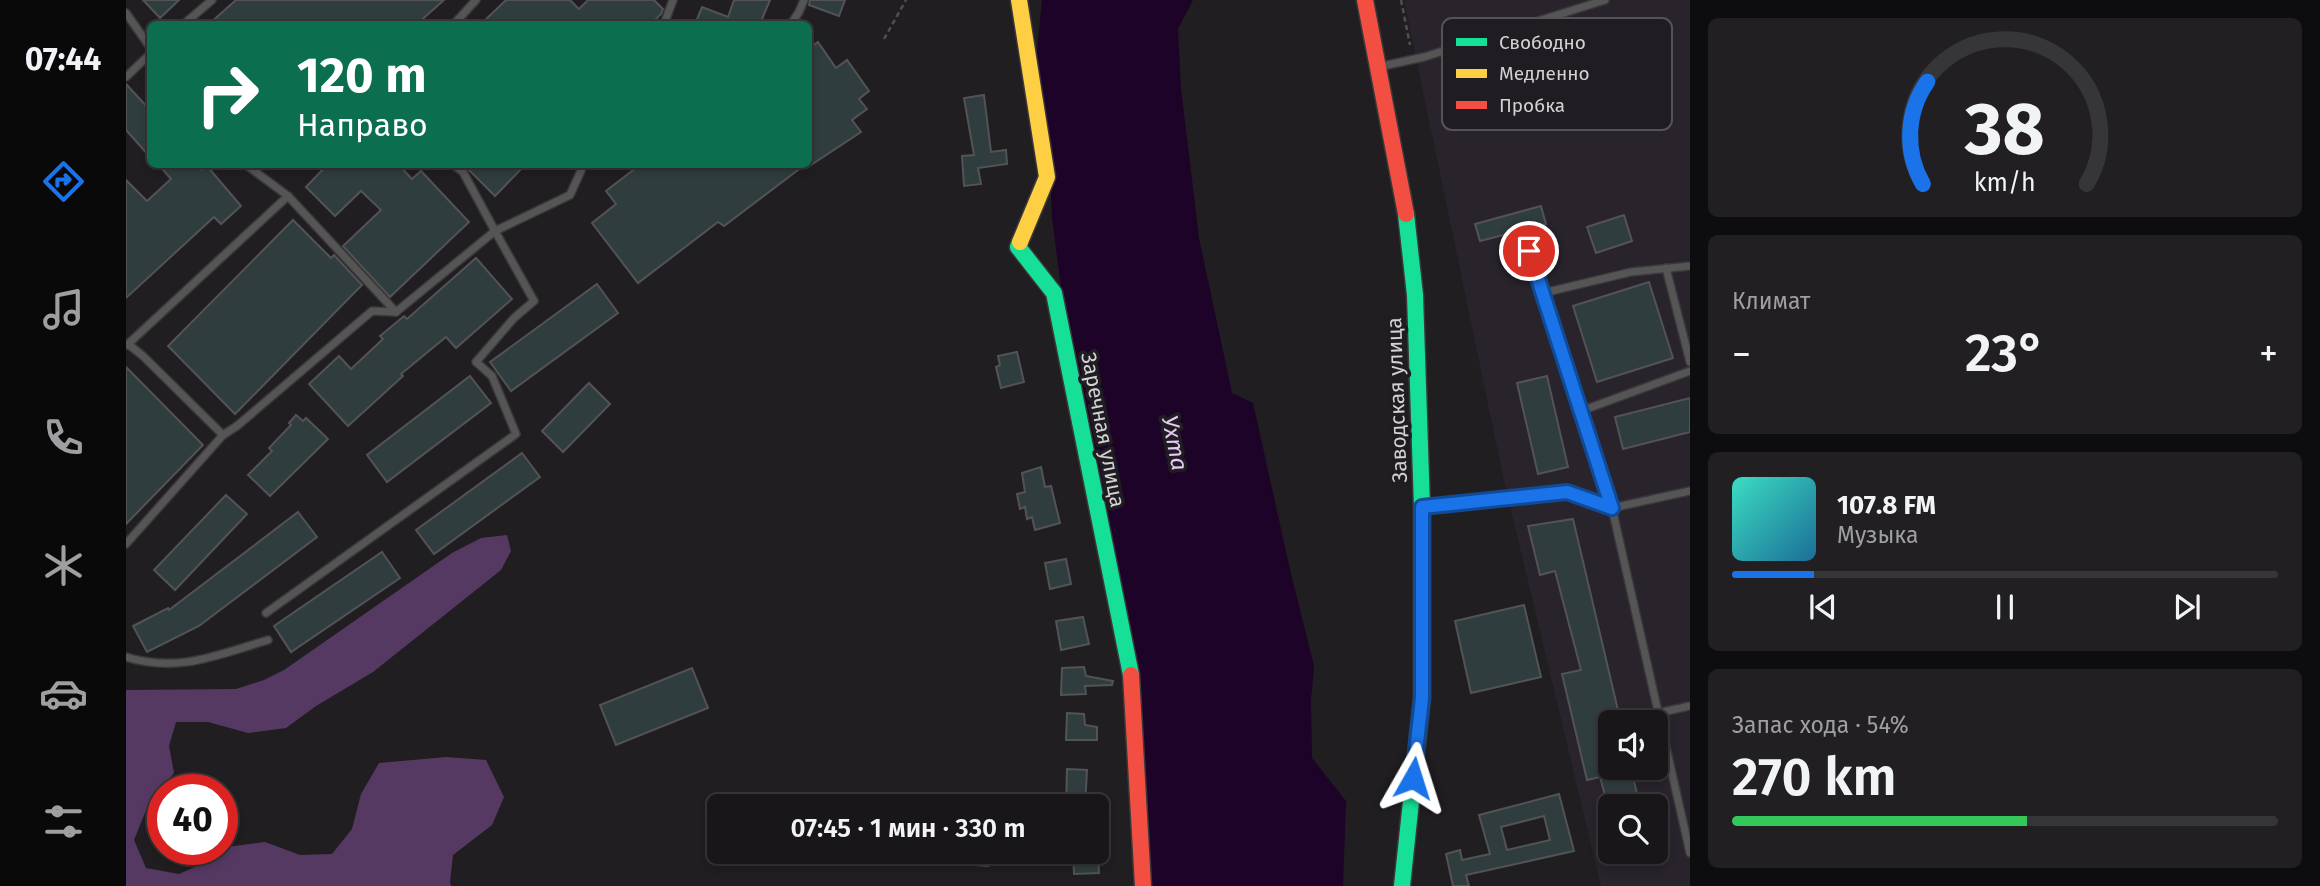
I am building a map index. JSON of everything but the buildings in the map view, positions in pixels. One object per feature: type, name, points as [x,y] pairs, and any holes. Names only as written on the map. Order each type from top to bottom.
[{"type":"street","name":"Заречная улица","points":[[1019,0],[1047,177],[1018,247],[1054,293],[1131,671],[1143,886]]},
{"type":"street","name":"Заводская улица","points":[[1365,0],[1396,154],[1412,256],[1422,507],[1422,698],[1402,886]]},
{"type":"lane","points":[[188,21],[212,0]]},
{"type":"lane","points":[[457,21],[476,0]]},
{"type":"lane","points":[[665,21],[673,0]]},
{"type":"lane","points":[[793,21],[804,0]]},
{"type":"lane","points":[[1548,18],[1605,0]]},
{"type":"lane","points":[[126,13],[147,43]]},
{"type":"lane","points":[[1378,67],[1442,51]]},
{"type":"lane","points":[[126,76],[147,57]]},
{"type":"lane","points":[[250,168],[288,196],[396,312]]},
{"type":"lane","points":[[266,613],[516,434],[492,376],[476,362],[514,318],[534,300],[463,172],[458,168]]},
{"type":"lane","points":[[126,544],[223,435],[372,312],[396,312],[495,231],[570,195],[582,168]]},
{"type":"lane","points":[[223,435],[143,356],[127,345],[288,196]]},
{"type":"lane","points":[[1529,251],[1612,508],[1657,710]]},
{"type":"lane","points":[[1543,293],[1631,272],[1690,266]]},
{"type":"lane","points":[[1666,268],[1690,362]]},
{"type":"lane","points":[[1581,411],[1690,371]]},
{"type":"lane","points":[[1422,507],[1567,492],[1612,508],[1690,491]]},
{"type":"lane","points":[[126,657],[144,663],[185,664],[268,640]]},
{"type":"lane","points":[[1668,711],[1690,706]]},
{"type":"lane","points":[[1668,757],[1690,853]]},
{"type":"path","points":[[884,39],[906,0]]},
{"type":"path","points":[[1401,0],[1410,45]]},
{"type":"shaded area","points":[[1404,0],[1690,0],[1690,886],[1601,886],[1504,481]]},
{"type":"shaded area","points":[[507,535],[511,551],[501,570],[373,672],[316,706],[286,728],[248,733],[208,722],[176,722],[169,746],[174,773],[147,774],[147,808],[134,840],[146,868],[179,874],[199,865],[238,865],[238,845],[265,842],[300,855],[332,854],[352,829],[361,794],[379,763],[446,757],[486,760],[504,797],[492,825],[453,855],[451,886],[126,886],[126,690],[236,689],[264,680],[284,670],[452,553],[481,538]]},
{"type":"water","name":"Ухта","points":[[1042,0],[1193,0],[1178,29],[1181,88],[1199,238],[1232,393],[1253,403],[1314,666],[1311,700],[1312,758],[1346,801],[1343,886],[1149,886],[1140,755],[1062,295],[1052,218],[1049,149],[1036,62]]},
{"type":"traffic: fast","points":[[1402,886],[1422,698],[1422,507],[1415,295],[1406,214]]},
{"type":"traffic: fast","points":[[1020,242],[1018,247],[1054,293],[1131,675]]},
{"type":"traffic: slow","points":[[1019,0],[1047,177],[1020,242]]},
{"type":"traffic: jam","points":[[1365,0],[1406,214]]},
{"type":"traffic: jam","points":[[1131,675],[1143,886]]},
{"type":"route","points":[[1413,778],[1422,698],[1422,507],[1567,492],[1612,508],[1529,251]]}]
